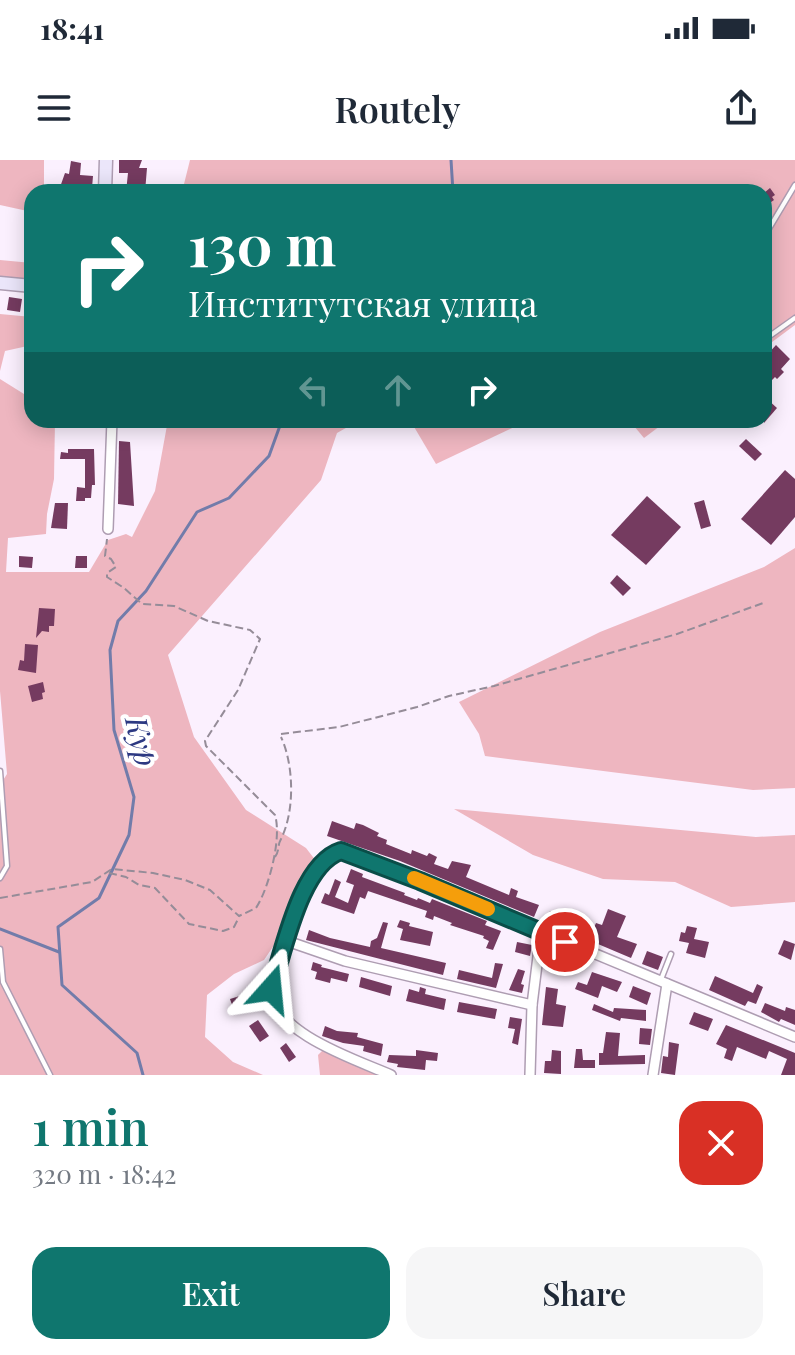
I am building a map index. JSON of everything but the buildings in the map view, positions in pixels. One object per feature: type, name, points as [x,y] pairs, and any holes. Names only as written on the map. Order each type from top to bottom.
[{"type":"main road","points":[[105,184],[106,160]]},
{"type":"main road","points":[[0,283],[24,285]]},
{"type":"street","points":[[108,529],[112,428]]},
{"type":"street","points":[[391,1075],[309,1038],[282,1015],[271,998],[271,989],[302,892],[320,863],[330,854],[341,851],[795,1037]]},
{"type":"street","points":[[530,1075],[532,1005],[541,932]]},
{"type":"street","points":[[287,941],[345,961],[532,1005]]},
{"type":"street","points":[[653,1075],[663,983]]},
{"type":"lane","points":[[772,224],[795,185]]},
{"type":"lane","points":[[772,334],[795,318]]},
{"type":"lane","points":[[0,771],[7,866],[0,878]]},
{"type":"lane","points":[[0,949],[3,982],[50,1075]]},
{"type":"lane","points":[[663,983],[671,954]]},
{"type":"path","points":[[106,872],[155,888],[180,917],[193,925],[223,931],[234,927],[239,916],[256,908],[274,857],[278,823],[275,815],[206,746],[205,741],[238,690],[260,639],[250,630],[208,621],[174,606],[149,606],[136,601],[106,575],[116,567],[105,556],[108,529]]},
{"type":"path","points":[[274,857],[278,854],[279,842],[288,824],[291,777],[280,735],[339,727],[494,686],[677,634],[766,602]]},
{"type":"path","points":[[0,898],[86,884],[112,869],[185,880],[210,890],[239,916]]},
{"type":"shaded area","points":[[0,160],[44,160],[44,184],[24,184],[24,210],[0,205]]},
{"type":"shaded area","points":[[190,160],[795,160],[795,325],[772,342],[772,184],[184,184]]},
{"type":"shaded area","points":[[0,260],[24,262],[24,280],[0,279]]},
{"type":"shaded area","points":[[0,314],[24,316],[24,347],[5,351],[0,371]]},
{"type":"shaded area","points":[[0,379],[24,394],[24,428],[55,428],[54,479],[46,534],[8,538],[6,572],[89,572],[108,540],[126,534],[132,537],[155,491],[167,428],[346,428],[337,433],[321,480],[168,655],[194,737],[246,810],[306,848],[316,861],[297,890],[289,923],[264,960],[234,974],[207,995],[205,1037],[233,1062],[263,1075],[0,1075],[0,785],[7,774],[0,691]]},
{"type":"shaded area","points":[[415,428],[512,428],[436,464]]},
{"type":"shaded area","points":[[636,428],[657,428],[644,438]]},
{"type":"shaded area","points":[[795,548],[795,788],[753,790],[485,756],[479,734],[459,702],[600,632],[764,567]]},
{"type":"shaded area","points":[[454,809],[756,837],[795,835],[795,902],[731,907],[675,882],[603,879],[533,855]]},
{"type":"shaded area","points":[[324,1049],[384,1075],[320,1075],[318,1055]]},
{"type":"waterway","name":"Кур","points":[[451,160],[452,184]]},
{"type":"waterway","name":"Кур","points":[[143,1075],[137,1053],[62,985],[58,927],[99,898],[129,835],[134,797],[114,730],[110,650],[118,621],[146,591],[197,512],[229,498],[269,456],[279,428]]},
{"type":"waterway","points":[[0,929],[59,952]]},
{"type":"slow traffic","points":[[414,878],[488,909]]},
{"type":"route","points":[[271,989],[302,892],[320,863],[330,854],[341,851],[565,942]]}]
